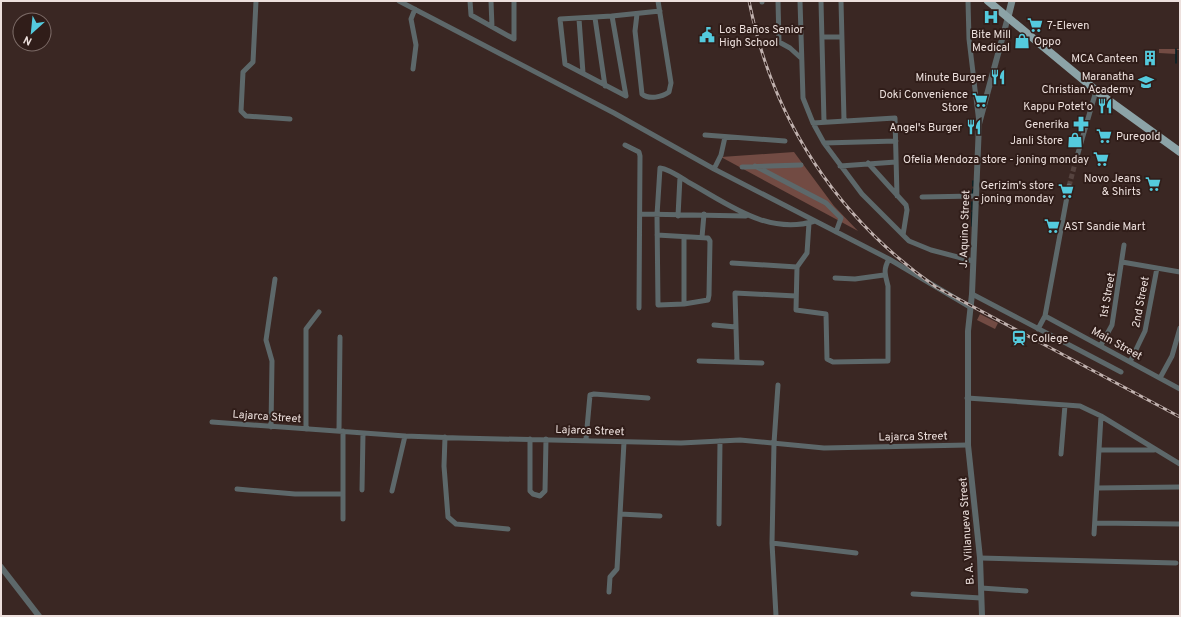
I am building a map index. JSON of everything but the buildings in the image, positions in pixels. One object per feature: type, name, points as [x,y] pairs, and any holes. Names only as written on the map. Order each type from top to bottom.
[{"type":"main road","points":[[988,1],[1096,91],[1180,152]]},
{"type":"main road","points":[[1008,17],[1012,1]]},
{"type":"street","points":[[256,1],[253,62],[243,72],[241,111],[246,116],[290,119]]},
{"type":"street","points":[[399,1],[889,259],[970,307]]},
{"type":"street","points":[[470,1],[471,15],[514,39],[514,1]]},
{"type":"street","points":[[491,1],[492,27]]},
{"type":"street","points":[[637,14],[635,31],[642,94],[644,96],[657,97],[669,92],[671,83],[658,1]]},
{"type":"street","points":[[778,1],[779,42],[790,48],[801,58]]},
{"type":"street","points":[[800,1],[803,98],[813,123],[824,143],[840,166],[867,198],[903,235],[915,244],[973,261]]},
{"type":"street","points":[[821,1],[824,122]]},
{"type":"street","points":[[841,1],[844,120]]},
{"type":"street","points":[[968,1],[969,39],[979,124]]},
{"type":"street","points":[[413,69],[416,45],[412,19],[415,9]]},
{"type":"street","points":[[612,16],[626,96],[565,64],[560,20],[660,11]]},
{"type":"street","name":"J. Aquino Street","points":[[968,445],[968,331],[972,294],[979,124],[1008,17]]},
{"type":"street","points":[[595,18],[605,86]]},
{"type":"street","points":[[579,19],[583,73]]},
{"type":"street","points":[[822,36],[842,37]]},
{"type":"street","points":[[1076,160],[1096,91]]},
{"type":"street","points":[[813,123],[895,118],[897,196]]},
{"type":"street","points":[[706,135],[785,141]]},
{"type":"street","points":[[714,168],[721,155],[724,137]]},
{"type":"street","points":[[824,143],[896,141]]},
{"type":"street","points":[[625,144],[639,152],[639,308]]},
{"type":"street","points":[[840,166],[896,162]]},
{"type":"street","points":[[868,163],[906,205],[907,210],[903,235]]},
{"type":"street","points":[[742,167],[801,165]]},
{"type":"street","points":[[755,166],[826,203],[841,218],[836,232]]},
{"type":"street","points":[[657,235],[702,237],[708,238],[710,241],[708,300],[684,304],[658,304],[657,235],[657,215],[660,168],[680,177],[747,216],[769,223],[809,223],[815,221]]},
{"type":"street","points":[[678,216],[680,177]]},
{"type":"street","points":[[1038,329],[1045,316],[1069,186]]},
{"type":"street","points":[[922,197],[975,196]]},
{"type":"street","points":[[640,214],[678,216],[704,214],[747,216]]},
{"type":"street","points":[[702,237],[704,214]]},
{"type":"street","points":[[809,223],[807,253],[797,267],[796,310],[826,314],[827,359],[833,362],[888,361],[888,286],[884,275],[884,268],[889,259]]},
{"type":"street","points":[[684,237],[684,304]]},
{"type":"street","name":"1st Street","points":[[1101,345],[1112,325],[1124,245]]},
{"type":"street","points":[[1122,262],[1180,272]]},
{"type":"street","points":[[732,263],[797,267]]},
{"type":"street","name":"2nd Street","points":[[1130,362],[1145,331],[1157,268]]},
{"type":"street","points":[[835,278],[855,279],[884,275]]},
{"type":"street","points":[[271,427],[272,361],[266,340],[275,279]]},
{"type":"street","points":[[737,362],[735,293],[796,296]]},
{"type":"street","points":[[972,294],[1121,372]]},
{"type":"street","points":[[306,429],[306,329],[319,312]]},
{"type":"street","name":"Main Street","points":[[1045,316],[1180,389]]},
{"type":"street","points":[[714,325],[736,327]]},
{"type":"street","points":[[1160,378],[1172,356],[1180,328]]},
{"type":"street","points":[[340,337],[343,519]]},
{"type":"street","points":[[699,361],[762,363]]},
{"type":"street","points":[[776,616],[772,544],[774,443],[778,385]]},
{"type":"street","points":[[586,439],[590,395],[594,394],[648,398]]},
{"type":"street","points":[[967,398],[1080,406],[1101,416],[1180,464]]},
{"type":"street","points":[[1061,454],[1065,405]]},
{"type":"street","points":[[1094,534],[1101,416]]},
{"type":"street","name":"Lajarca Street","points":[[212,422],[405,436],[586,439],[624,442],[681,443],[720,441],[774,443],[824,448],[968,445]]},
{"type":"street","points":[[362,490],[363,433]]},
{"type":"street","points":[[392,491],[405,436]]},
{"type":"street","points":[[445,437],[444,489],[449,519],[456,524],[508,529]]},
{"type":"street","points":[[530,439],[530,491],[533,494],[540,496],[545,491],[546,439]]},
{"type":"street","points":[[720,441],[720,524]]},
{"type":"street","points":[[609,592],[610,576],[617,569],[624,442]]},
{"type":"street","name":"B. A. Villanueva Street","points":[[968,445],[980,558],[982,616]]},
{"type":"street","points":[[1099,450],[1156,450]]},
{"type":"street","points":[[1097,488],[1180,487]]},
{"type":"street","points":[[237,489],[295,494],[342,494]]},
{"type":"street","points":[[620,514],[660,516]]},
{"type":"street","points":[[1095,523],[1180,524]]},
{"type":"street","points":[[772,544],[856,553]]},
{"type":"street","points":[[980,558],[1176,563]]},
{"type":"street","points":[[1,567],[39,616]]},
{"type":"street","points":[[981,588],[1026,591]]},
{"type":"street","points":[[913,594],[981,598]]},
{"type":"shaded area","points":[[1159,49],[1180,50],[1176,50],[1176,54],[1159,53]]},
{"type":"shaded area","points":[[794,152],[834,206],[858,231],[721,157]]},
{"type":"shaded area","points":[[980,314],[998,323],[995,329],[977,320]]},
{"type":"waterway","points":[[1176,49],[1176,63]]},
{"type":"waterway","points":[[973,181],[973,186]]},
{"type":"waterway","points":[[972,195],[973,189]]},
{"type":"waterway","points":[[972,202],[972,210]]},
{"type":"waterway","points":[[972,212],[972,226]]},
{"type":"tunnel","points":[[1069,186],[1076,160]]},
{"type":"railway","points":[[749,1],[760,44],[774,86],[792,125],[814,162],[839,197],[868,230],[900,260],[936,287],[1180,417]]},
{"type":"place","name":"Bite Mill Medical","points":[[991,17]]},
{"type":"place","name":"7-Eleven","points":[[1035,25]]},
{"type":"place","name":"Los Baños Senior High School","points":[[707,35]]},
{"type":"place","name":"Oppo","points":[[1022,41]]},
{"type":"place","name":"MCA Canteen","points":[[1150,58]]},
{"type":"place","name":"Minute Burger","points":[[998,77]]},
{"type":"place","name":"Maranatha Christian Academy","points":[[1146,82]]},
{"type":"place","name":"Doki Convenience Store","points":[[980,100]]},
{"type":"place","name":"Kappu Potet'o","points":[[1105,106]]},
{"type":"place","name":"Generika","points":[[1081,124]]},
{"type":"place","name":"Angel's Burger","points":[[974,127]]},
{"type":"place","name":"Puregold","points":[[1104,136]]},
{"type":"place","name":"Janli Store","points":[[1075,140]]},
{"type":"place","name":"Ofelia Mendoza store - joning monday","points":[[1101,159]]},
{"type":"place","name":"Novo Jeans & Shirts","points":[[1153,184]]},
{"type":"place","name":"Gerizim's store - joning monday","points":[[1066,191]]},
{"type":"place","name":"AST Sandie Mart","points":[[1052,226]]},
{"type":"place","name":"College","points":[[1019,338]]}]
